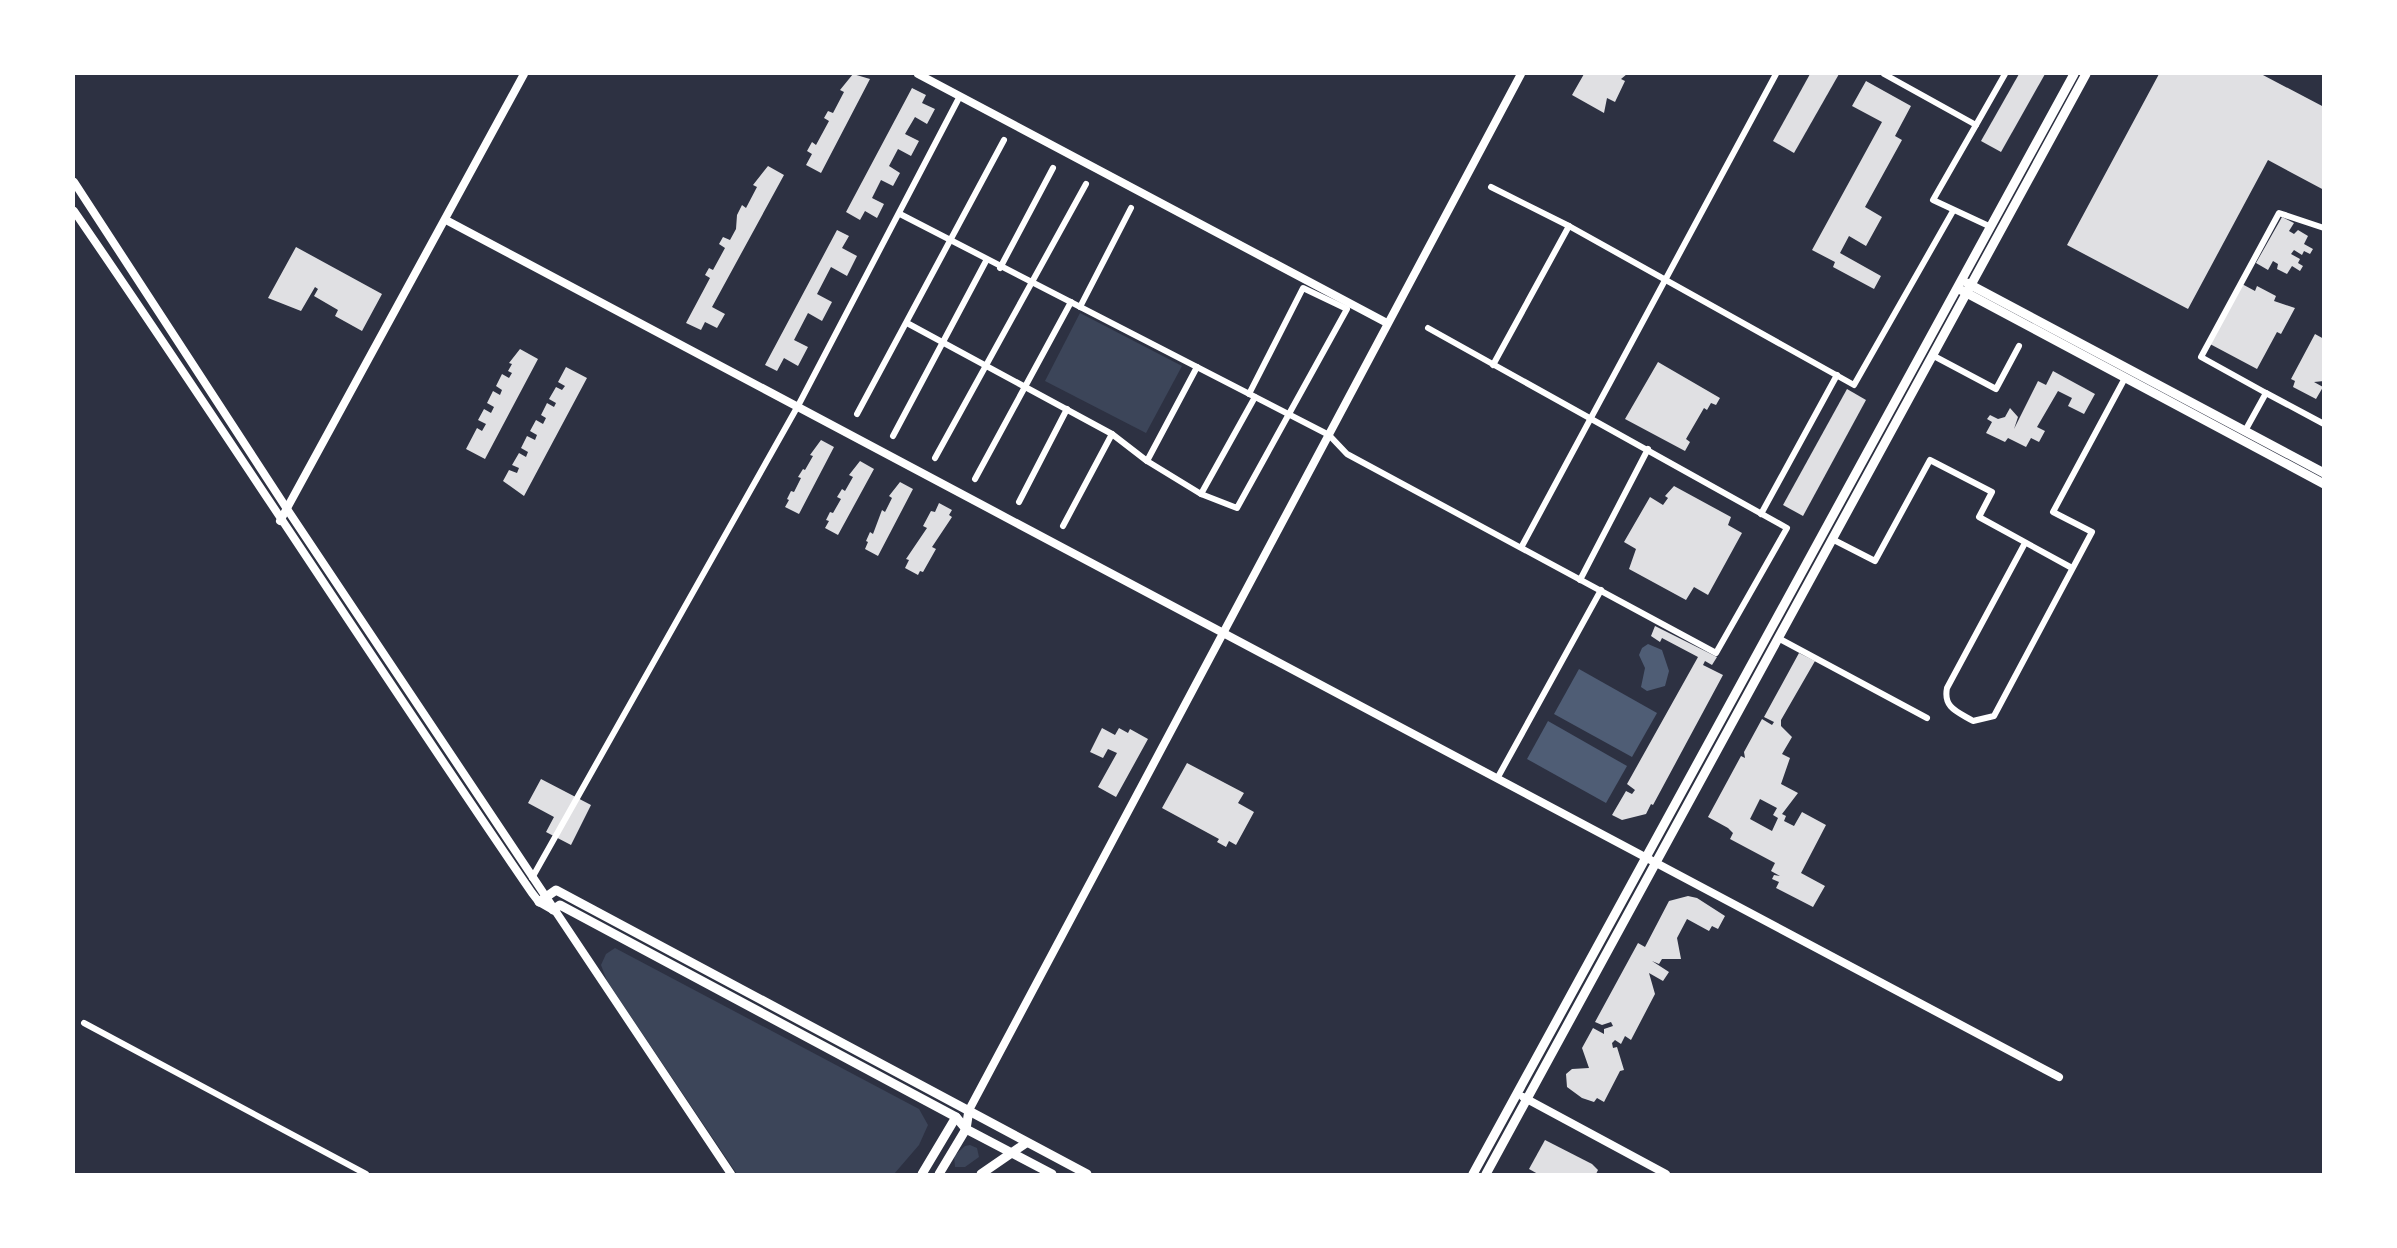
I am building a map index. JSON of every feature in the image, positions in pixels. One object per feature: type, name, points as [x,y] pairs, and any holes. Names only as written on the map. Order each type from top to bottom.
[{"type":"main road","points":[[1473,1174],[2074,74]]},
{"type":"main road","points":[[1486,1174],[2086,74]]},
{"type":"main road","points":[[1959,284],[2323,473]]},
{"type":"main road","points":[[1969,289],[2125,378],[2323,484]]},
{"type":"main road","points":[[542,899],[556,890],[1087,1174]]},
{"type":"main road","points":[[553,910],[559,905],[956,1117],[966,1129],[1052,1174]]},
{"type":"main road","points":[[922,1174],[956,1117],[969,1110]]},
{"type":"main road","points":[[939,1174],[966,1129],[969,1110]]},
{"type":"main road","points":[[981,1174],[1027,1143]]},
{"type":"street","points":[[280,521],[524,74]]},
{"type":"street","points":[[918,74],[1387,323]]},
{"type":"street","points":[[969,1110],[1521,74]]},
{"type":"street","points":[[1522,546],[1776,74]]},
{"type":"street","points":[[1884,74],[1976,125]]},
{"type":"street","points":[[1991,227],[1933,200],[2005,74]]},
{"type":"street","points":[[525,884],[533,878],[799,404],[960,96]]},
{"type":"street","points":[[857,414],[1004,140]]},
{"type":"street","points":[[1000,268],[1053,168]]},
{"type":"street","points":[[74,182],[287,509],[533,878],[542,899]]},
{"type":"street","points":[[935,458],[1086,184]]},
{"type":"street","points":[[1491,187],[1569,226],[1854,385],[1953,211]]},
{"type":"street","points":[[1080,307],[1130,208]]},
{"type":"street","points":[[74,211],[158,332],[280,521],[525,884],[553,910],[731,1174]]},
{"type":"street","points":[[2323,228],[2279,213],[2200,357],[2323,424]]},
{"type":"street","points":[[900,214],[986,261],[1329,435],[1347,454],[1716,653],[1787,528],[1428,328]]},
{"type":"street","points":[[446,219],[799,404],[2059,1077]]},
{"type":"street","points":[[1493,365],[1569,226]]},
{"type":"street","points":[[892,436],[986,261]]},
{"type":"street","points":[[907,323],[1112,434],[1147,461],[1201,494],[1237,508],[1347,309],[1303,288],[1252,396],[1201,494]]},
{"type":"street","points":[[975,479],[1071,302]]},
{"type":"street","points":[[1932,355],[1996,388],[2020,346]]},
{"type":"street","points":[[1147,461],[1197,367]]},
{"type":"street","points":[[1761,514],[1837,375]]},
{"type":"street","points":[[2025,543],[1947,688],[1945,699],[1949,708],[1973,721],[1994,716],[2092,532],[2053,512],[2125,378]]},
{"type":"street","points":[[2245,432],[2266,393]]},
{"type":"street","points":[[1019,502],[1068,409]]},
{"type":"street","points":[[1063,526],[1112,434]]},
{"type":"street","points":[[1580,580],[1648,449]]},
{"type":"street","points":[[1832,539],[1875,561],[1930,460],[1992,492],[1979,517],[2073,568]]},
{"type":"street","points":[[1498,777],[1601,590]]},
{"type":"street","points":[[1777,639],[1927,718]]},
{"type":"street","points":[[84,1023],[366,1174]]},
{"type":"street","points":[[1517,1094],[1666,1174]]},
{"type":"shaded area","points":[[1080,313],[1182,366],[1146,433],[1045,381]]},
{"type":"shaded area","points":[[1648,644],[1662,650],[1669,671],[1665,686],[1647,691],[1641,687],[1645,668],[1639,655],[1642,648]]},
{"type":"shaded area","points":[[1579,669],[1657,713],[1632,757],[1554,714]]},
{"type":"shaded area","points":[[1548,721],[1627,766],[1606,803],[1527,759]]},
{"type":"shaded area","points":[[615,948],[919,1109],[928,1125],[919,1145],[894,1174],[737,1174],[607,981],[601,965],[606,954]]},
{"type":"shaded area","points":[[970,1145],[977,1148],[979,1157],[965,1167],[955,1167],[954,1156]]},
{"type":"building","points":[[853,74],[870,79],[821,173],[806,165],[812,154],[807,151],[812,142],[816,145],[829,121],[824,118],[828,111],[833,113],[844,92],[840,90]]},
{"type":"building","points":[[1584,74],[1627,74],[1621,79],[1625,81],[1615,102],[1607,98],[1604,113],[1572,95]]},
{"type":"building","points":[[1810,74],[1839,74],[1794,153],[1773,141]]},
{"type":"building","points":[[2019,74],[2045,74],[2001,152],[1981,141]]},
{"type":"building","points":[[2159,74],[2261,74],[2324,107],[2324,190],[2268,160],[2188,309],[2067,245]]},
{"type":"building","points":[[1866,81],[1911,106],[1895,136],[1902,140],[1865,207],[1882,217],[1866,246],[1849,236],[1840,253],[1881,276],[1874,289],[1833,267],[1835,262],[1812,250],[1882,122],[1852,106]]},
{"type":"building","points":[[912,88],[926,95],[922,103],[935,109],[927,124],[915,117],[905,134],[919,141],[911,156],[898,149],[889,166],[900,173],[893,186],[881,180],[872,198],[884,204],[877,218],[865,211],[860,220],[846,212]]},
{"type":"building","points":[[768,166],[784,175],[712,307],[725,314],[717,328],[705,322],[701,330],[686,323],[710,278],[705,275],[709,268],[713,270],[725,248],[719,244],[723,237],[730,240],[736,229],[737,215],[742,205],[746,208],[757,187],[753,185]]},
{"type":"building","points":[[2282,217],[2294,223],[2289,231],[2294,234],[2298,230],[2308,236],[2304,244],[2313,249],[2310,254],[2304,251],[2302,255],[2294,250],[2291,254],[2300,259],[2298,263],[2303,266],[2300,271],[2292,266],[2287,274],[2277,269],[2278,264],[2273,261],[2268,270],[2256,263]]},
{"type":"building","points":[[837,230],[849,236],[842,248],[857,256],[847,276],[831,267],[817,294],[832,302],[822,321],[808,313],[794,340],[808,347],[798,366],[784,358],[777,371],[765,365]]},
{"type":"building","points":[[296,247],[382,294],[362,331],[335,316],[338,310],[314,296],[318,289],[315,287],[301,311],[268,298]]},
{"type":"building","points":[[2242,284],[2255,291],[2257,286],[2276,296],[2274,301],[2295,308],[2281,334],[2277,332],[2257,369],[2210,344]]},
{"type":"building","points":[[2315,334],[2324,339],[2324,381],[2314,382],[2323,387],[2316,399],[2293,387],[2295,381],[2291,379]]},
{"type":"building","points":[[520,349],[538,359],[485,459],[466,449],[477,428],[482,431],[486,424],[478,420],[484,409],[491,413],[494,407],[487,403],[493,391],[500,395],[502,390],[496,386],[502,374],[509,378],[512,373],[508,371],[512,364],[509,363]]},
{"type":"building","points":[[1658,362],[1720,398],[1716,405],[1711,403],[1707,410],[1704,408],[1686,439],[1690,442],[1685,451],[1625,419]]},
{"type":"building","points":[[566,367],[587,378],[524,496],[503,481],[509,470],[517,473],[519,468],[512,465],[519,453],[526,457],[528,452],[521,448],[527,436],[535,440],[537,435],[530,431],[536,420],[543,424],[546,418],[541,415],[547,403],[554,407],[556,403],[549,399],[556,387],[562,390],[565,386],[558,382]]},
{"type":"building","points":[[2053,371],[2095,394],[2084,414],[2068,406],[2072,398],[2058,391],[2037,427],[2045,431],[2039,442],[2031,438],[2026,447],[2008,438],[2005,442],[1986,433],[1992,422],[1987,419],[1990,415],[1998,419],[2005,417],[2010,408],[2018,417],[2014,429],[2038,381],[2046,385]]},
{"type":"building","points":[[1847,389],[1866,400],[1803,516],[1783,505]]},
{"type":"building","points":[[821,440],[834,447],[799,514],[785,507],[789,500],[787,499],[791,491],[794,492],[801,478],[798,477],[803,469],[805,470],[813,456],[810,455]]},
{"type":"building","points":[[860,461],[874,469],[838,535],[825,528],[829,521],[826,520],[830,512],[833,513],[841,499],[837,497],[842,489],[845,491],[853,477],[849,475]]},
{"type":"building","points":[[900,482],[913,489],[878,556],[865,549],[868,542],[866,541],[870,532],[873,534],[882,510],[885,512],[892,498],[889,496]]},
{"type":"building","points":[[1674,486],[1731,517],[1728,525],[1742,533],[1708,595],[1694,587],[1686,600],[1629,569],[1636,549],[1624,542],[1650,497],[1663,505],[1668,498],[1665,496]]},
{"type":"building","points":[[939,503],[952,510],[949,515],[952,517],[932,547],[936,549],[923,572],[920,571],[918,575],[905,568],[909,560],[906,559],[927,528],[923,526],[931,511],[935,512]]},
{"type":"building","points":[[1655,626],[1717,657],[1712,665],[1705,661],[1703,665],[1723,675],[1653,805],[1651,804],[1646,814],[1622,820],[1612,815],[1626,791],[1632,794],[1635,790],[1627,784],[1698,657],[1662,638],[1660,642],[1651,636]]},
{"type":"building","points":[[1799,653],[1815,661],[1781,720],[1781,726],[1792,737],[1782,754],[1790,758],[1781,784],[1798,793],[1782,814],[1786,816],[1784,821],[1794,826],[1802,812],[1826,825],[1801,873],[1825,886],[1813,907],[1776,888],[1779,882],[1772,879],[1774,875],[1780,876],[1771,871],[1775,863],[1730,839],[1733,833],[1728,828],[1708,817],[1741,756],[1745,758],[1744,752],[1762,719],[1772,725],[1774,722],[1764,717]],"holes":[[[1760,799],[1777,808],[1773,815],[1778,818],[1772,831],[1750,819]]]},
{"type":"building","points":[[1102,728],[1115,735],[1119,728],[1128,733],[1130,729],[1148,739],[1116,797],[1098,787],[1117,753],[1108,749],[1103,758],[1090,752]]},
{"type":"building","points":[[1187,763],[1244,793],[1238,803],[1254,812],[1236,845],[1229,841],[1226,847],[1217,842],[1219,839],[1162,808]]},
{"type":"building","points":[[541,779],[591,805],[571,845],[546,832],[554,817],[528,803]]},
{"type":"building","points":[[1688,896],[1697,898],[1725,916],[1718,929],[1712,926],[1709,931],[1687,919],[1677,938],[1681,959],[1662,959],[1659,964],[1652,961],[1669,972],[1663,981],[1649,973],[1655,994],[1631,1040],[1625,1036],[1621,1044],[1615,1040],[1612,1043],[1613,1048],[1617,1047],[1624,1070],[1620,1071],[1604,1102],[1597,1098],[1594,1102],[1582,1098],[1567,1087],[1566,1074],[1572,1069],[1589,1068],[1582,1048],[1593,1028],[1604,1034],[1604,1029],[1613,1026],[1611,1022],[1602,1025],[1595,1022],[1638,943],[1645,947],[1669,901]]},
{"type":"building","points":[[1545,1140],[1592,1164],[1598,1170],[1596,1174],[1538,1174],[1529,1169]]}]
